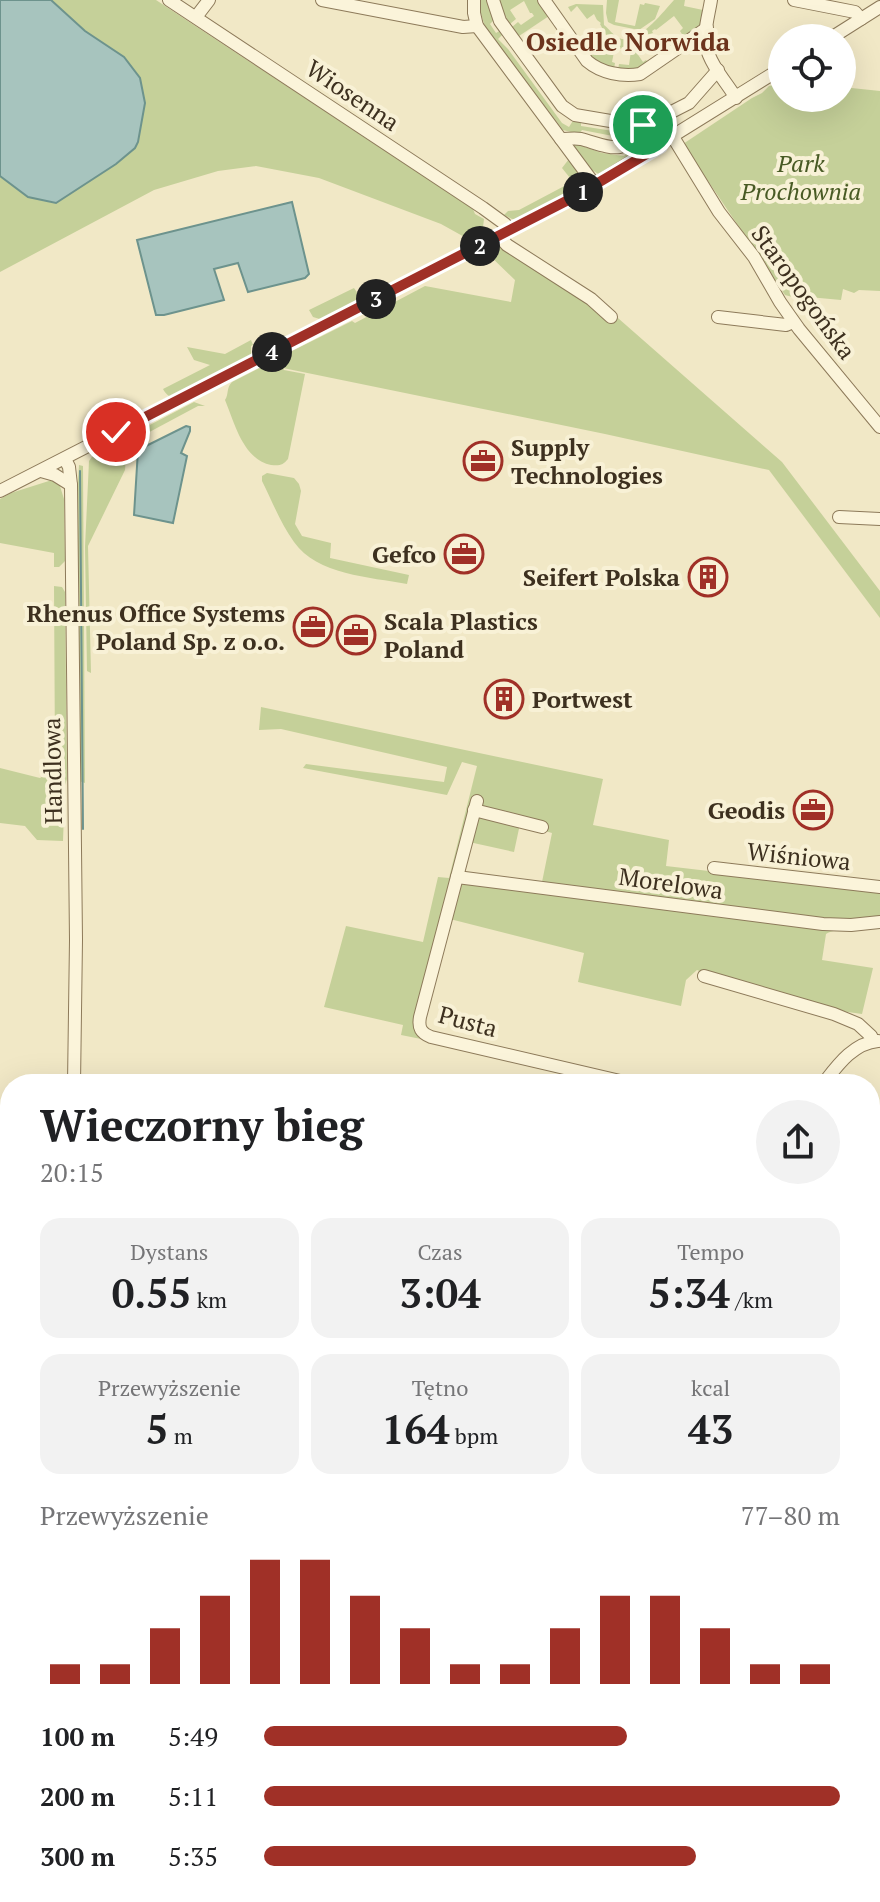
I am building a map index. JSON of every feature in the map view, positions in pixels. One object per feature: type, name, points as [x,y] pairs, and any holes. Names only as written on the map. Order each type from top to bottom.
[{"type":"street","name":"Wiosenna","points":[[169,0],[505,224],[507,245],[591,299],[611,317]]},
{"type":"street","points":[[196,17],[209,0]]},
{"type":"street","points":[[322,0],[463,27],[477,26]]},
{"type":"street","points":[[474,0],[477,26],[595,185]]},
{"type":"street","points":[[493,0],[500,21],[566,110],[583,117],[640,125],[689,103],[718,70]]},
{"type":"street","points":[[544,0],[587,61],[608,72],[640,74],[707,28]]},
{"type":"street","points":[[711,0],[706,48],[736,98]]},
{"type":"street","points":[[794,0],[855,12],[861,19]]},
{"type":"street","points":[[853,24],[880,7]]},
{"type":"street","points":[[0,491],[595,185],[768,77]]},
{"type":"street","points":[[561,139],[579,138],[615,148],[626,145],[640,125]]},
{"type":"street","points":[[640,125],[660,146]]},
{"type":"street","name":"Staropogońska","points":[[673,137],[719,212],[754,257],[793,322],[880,427]]},
{"type":"street","points":[[718,317],[786,325],[793,322]]},
{"type":"street","name":"Handlowa","points":[[65,459],[71,485],[76,940],[74,1074]]},
{"type":"street","points":[[41,471],[71,485]]},
{"type":"street","points":[[839,517],[880,519]]},
{"type":"street","name":"Pusta","points":[[542,827],[475,805],[419,1027],[431,1037],[590,1074]]},
{"type":"street","name":"Wiśniowa","points":[[714,868],[880,887]]},
{"type":"street","name":"Morelowa","points":[[457,877],[808,923],[851,925],[880,922]]},
{"type":"street","points":[[704,976],[834,1014],[858,1024],[877,1040]]},
{"type":"street","points":[[831,1074],[849,1053],[877,1040]]},
{"type":"green space","points":[[36,0],[156,0],[473,209],[484,219],[479,236],[468,239],[441,224],[319,178],[256,166],[218,171],[154,190],[0,272],[0,141],[90,180],[116,164],[138,142],[138,135]]},
{"type":"green space","points":[[481,0],[487,0],[494,20],[490,24],[496,33],[501,30],[503,34],[498,39],[562,123],[569,127],[574,119],[581,120],[581,126],[613,131],[615,125],[627,130],[628,136],[618,142],[618,137],[563,130],[485,27],[480,10]]},
{"type":"green space","points":[[499,0],[542,0],[549,16],[519,36],[512,27],[534,16],[524,1],[510,10],[516,19],[510,24]]},
{"type":"green space","points":[[607,0],[619,0],[615,22],[635,26],[640,4],[660,6],[655,19],[639,30],[608,22]]},
{"type":"green space","points":[[674,0],[685,0],[684,6],[703,10],[701,26],[685,39],[680,31],[683,28],[674,16],[646,35],[649,40],[634,49],[643,62],[646,60],[649,64],[639,71],[618,70],[619,64],[629,65],[631,51],[622,47],[615,47],[614,69],[587,58],[596,51],[599,55],[612,45],[594,14],[587,19],[577,6],[571,12],[568,7],[576,4],[603,5],[604,25],[617,37],[626,39],[641,33]]},
{"type":"green space","name":"Park Prochownia","points":[[768,87],[768,112],[856,112],[856,88],[880,91],[880,291],[859,290],[854,293],[843,289],[841,300],[785,295],[683,144]]},
{"type":"green space","points":[[641,133],[646,133],[649,145],[600,175],[592,170],[572,143],[579,142],[579,145],[602,153],[624,156],[644,140]]},
{"type":"green space","points":[[569,159],[583,178],[579,188],[518,219],[504,215],[570,183],[562,168]]},
{"type":"green space","points":[[507,241],[594,297],[782,462],[880,591],[880,618],[769,470],[283,368],[305,374],[288,459],[281,465],[271,465],[253,456],[237,430],[225,400],[232,382],[425,286],[511,302],[515,280],[486,252]]},
{"type":"green space","points":[[374,286],[380,290],[323,320],[313,317],[309,310],[354,288],[358,294]]},
{"type":"green space","points":[[251,340],[253,345],[248,359],[195,384],[176,397],[171,397],[163,389],[210,365],[194,360],[187,347],[225,354]]},
{"type":"green space","points":[[194,402],[205,406],[198,406],[127,444],[125,470],[88,546],[91,673],[87,671],[85,547],[89,461],[94,454]]},
{"type":"green space","points":[[79,465],[83,466],[85,783],[79,781],[75,521]]},
{"type":"green space","points":[[267,473],[294,478],[299,484],[301,491],[295,524],[302,536],[331,543],[330,558],[409,575],[407,584],[345,573],[316,562],[304,553],[285,528],[262,481],[262,476]]},
{"type":"green space","points":[[52,480],[59,483],[64,499],[65,561],[59,567],[54,567],[54,553],[0,543],[0,499]]},
{"type":"green space","points":[[54,586],[62,587],[65,592],[67,779],[63,841],[37,840],[25,826],[0,823],[0,768],[40,778],[51,771],[55,759]]},
{"type":"green space","points":[[261,707],[603,779],[593,825],[669,840],[666,866],[880,891],[880,928],[844,929],[826,934],[822,960],[873,968],[862,1014],[834,1010],[697,970],[686,980],[681,1006],[578,982],[584,953],[442,917],[416,1033],[421,1039],[401,1035],[403,1025],[324,1007],[346,926],[423,942],[438,877],[449,878],[477,766],[462,762],[447,795],[303,768],[306,764],[444,782],[447,767],[281,729],[259,730]],"holes":[[[520,824],[552,833],[542,882],[460,874],[469,842],[514,852]]]},
{"type":"water","points":[[0,0],[51,0],[85,31],[124,57],[140,78],[145,103],[135,148],[56,203],[28,197],[0,176]]},
{"type":"water","points":[[292,202],[309,274],[305,278],[248,292],[238,263],[214,269],[224,300],[156,315],[137,240]]},
{"type":"water","points":[[186,426],[190,427],[190,431],[181,453],[187,456],[173,523],[134,515],[138,450]]},
{"type":"waterway","points":[[80,471],[83,829]]},
{"type":"place","name":"Supply Technologies","points":[[483,461]]},
{"type":"place","name":"Gefco","points":[[464,554]]},
{"type":"place","name":"Seifert Polska","points":[[708,577]]},
{"type":"place","name":"Rhenus Office Systems Poland Sp. z o.o.","points":[[313,627]]},
{"type":"place","name":"Scala Plastics Poland","points":[[356,635]]},
{"type":"place","name":"Portwest","points":[[504,699]]},
{"type":"place","name":"Geodis","points":[[813,810]]},
{"type":"district","name":"Osiedle Norwida","points":[[628,41]]},
{"type":"route","points":[[116,432],[576,196],[660,146],[643,125]]}]
